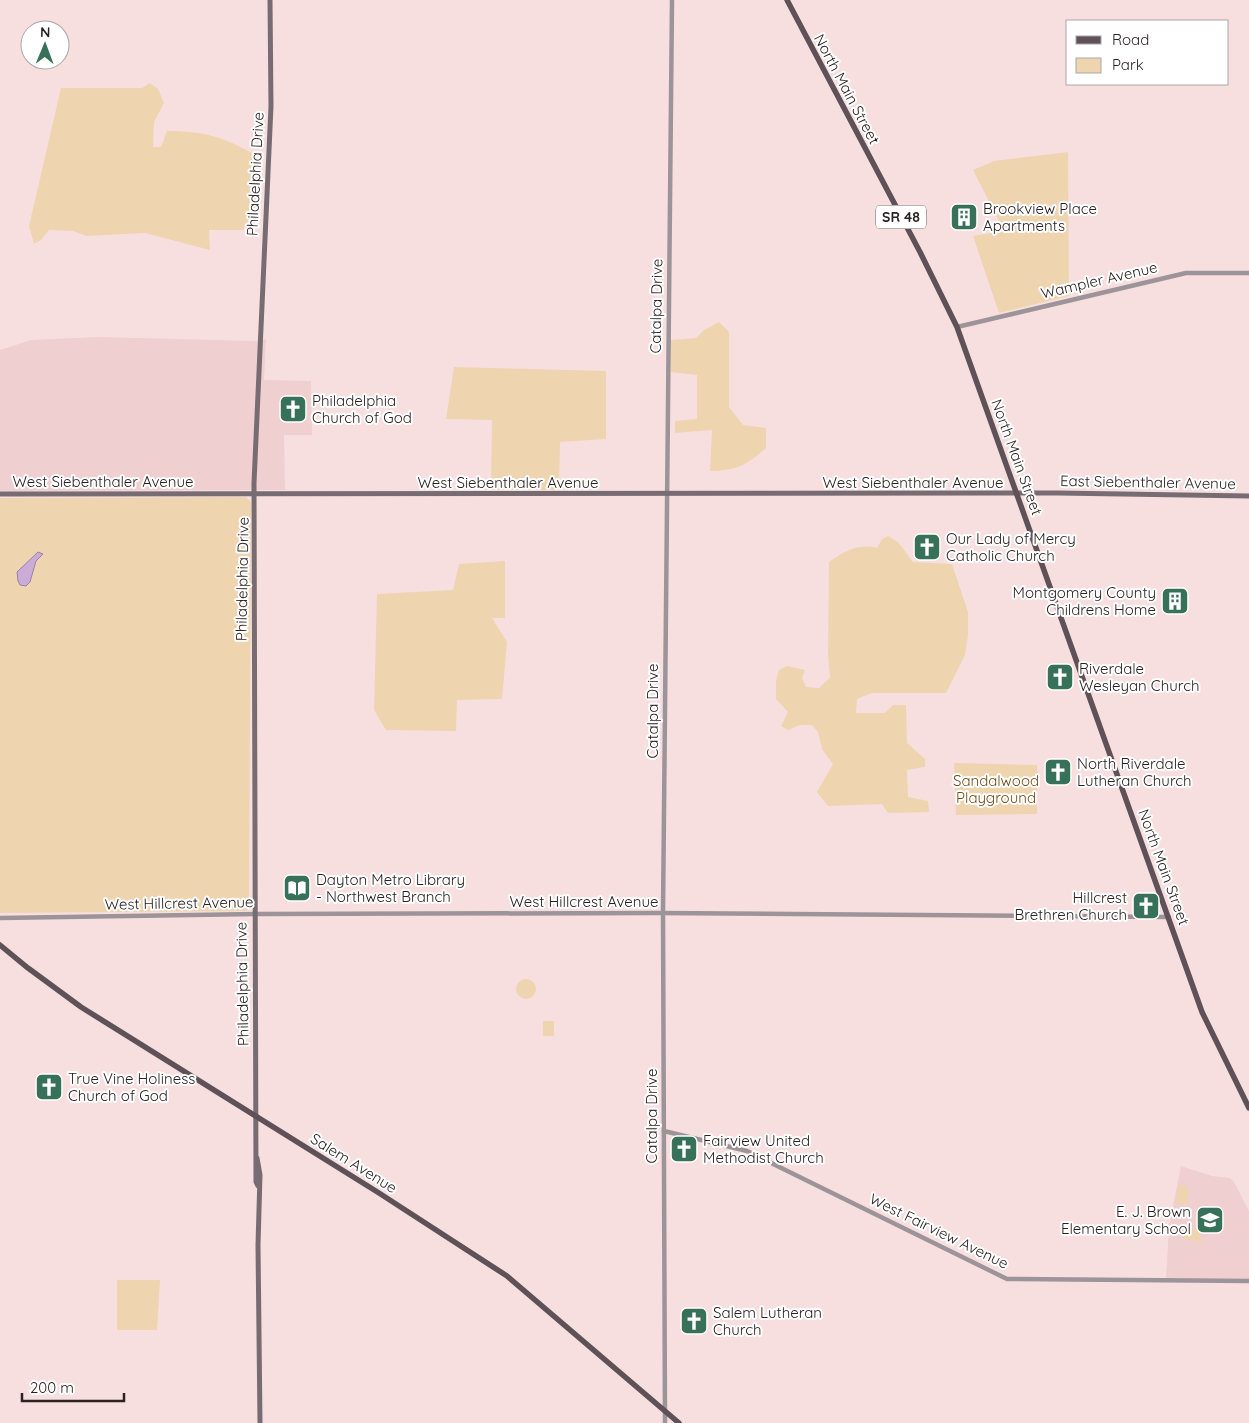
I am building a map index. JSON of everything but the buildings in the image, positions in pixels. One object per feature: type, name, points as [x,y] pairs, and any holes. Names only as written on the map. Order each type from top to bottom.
[{"type":"main road","name":"Philadelphia Drive","points":[[260,1423],[258,1186],[260,1175],[257,1158],[254,916],[255,494],[256,414],[271,106],[270,0]]},
{"type":"main road","name":"North Main Street","points":[[786,0],[920,252],[957,327],[1202,1012],[1249,1108]]},
{"type":"main road","name":"West Siebenthaler Avenue","points":[[0,494],[1017,494]]},
{"type":"main road","name":"East Siebenthaler Avenue","points":[[1017,494],[1249,496]]},
{"type":"main road","name":"Salem Avenue","points":[[0,945],[34,973],[81,1007],[379,1193],[507,1276],[679,1423]]},
{"type":"street","name":"Catalpa Drive","points":[[666,1423],[662,913],[672,0]]},
{"type":"street","name":"Wampler Avenue","points":[[957,327],[1186,273],[1249,273]]},
{"type":"street","name":"West Hillcrest Avenue","points":[[0,918],[662,913],[1168,917]]},
{"type":"street","name":"West Fairview Avenue","points":[[664,1131],[747,1151],[1007,1279],[1249,1281]]},
{"type":"shaded area","points":[[98,337],[260,341],[266,339],[264,380],[311,381],[312,435],[284,435],[285,490],[0,491],[0,350],[31,340]]},
{"type":"shaded area","points":[[38,552],[43,554],[36,561],[30,582],[26,586],[20,585],[17,572]]},
{"type":"shaded area","name":"E. J. Brown Elementary School","points":[[1181,1166],[1212,1176],[1230,1178],[1234,1182],[1249,1211],[1249,1281],[1166,1280],[1169,1226]]},
{"type":"green space","points":[[150,83],[158,89],[164,103],[154,122],[153,147],[161,147],[167,131],[192,132],[214,136],[257,156],[256,206],[243,230],[209,230],[210,250],[145,233],[87,236],[73,231],[49,230],[41,240],[34,244],[29,226],[61,88],[142,88]]},
{"type":"green space","points":[[1068,152],[1069,296],[999,313],[973,236],[1004,231],[973,170],[994,161]]},
{"type":"green space","points":[[719,322],[729,332],[729,407],[743,425],[766,428],[766,448],[741,466],[727,470],[710,471],[712,430],[675,433],[675,421],[697,419],[697,375],[671,372],[671,340],[696,338],[704,330]]},
{"type":"green space","points":[[454,367],[606,371],[606,439],[560,442],[559,490],[491,490],[492,420],[446,419]]},
{"type":"green space","points":[[246,497],[251,502],[249,908],[246,911],[0,913],[0,498]]},
{"type":"green space","points":[[888,536],[898,542],[913,562],[952,564],[968,612],[968,635],[965,655],[946,693],[872,693],[857,699],[856,713],[885,713],[893,705],[906,705],[907,743],[925,759],[925,767],[907,770],[908,797],[928,801],[929,812],[888,813],[882,804],[828,806],[817,792],[833,764],[822,749],[818,732],[812,725],[800,725],[788,730],[781,726],[788,712],[776,699],[776,681],[779,670],[787,666],[805,670],[802,678],[806,687],[819,688],[830,678],[828,654],[829,562],[846,552],[858,548],[877,548],[882,539]]},
{"type":"green space","points":[[505,561],[505,618],[492,618],[507,642],[502,699],[457,700],[456,731],[386,730],[374,710],[377,594],[453,590],[459,564]]},
{"type":"green space","name":"Sandalwood Playground","points":[[954,763],[1037,765],[1037,814],[956,815]]},
{"type":"green space","points":[[526,979],[533,982],[536,989],[533,996],[526,999],[519,996],[516,989],[519,982]]},
{"type":"green space","points":[[543,1021],[554,1021],[554,1036],[543,1036]]},
{"type":"green space","points":[[1179,1185],[1188,1186],[1188,1204],[1176,1204]]},
{"type":"green space","points":[[1188,1226],[1200,1231],[1202,1243],[1198,1243],[1193,1237],[1191,1241],[1183,1238]]},
{"type":"green space","points":[[117,1280],[160,1280],[157,1330],[117,1330]]},
{"type":"place","name":"Brookview Place Apartments","points":[[964,217]]},
{"type":"place","name":"Philadelphia Church of God","points":[[293,409]]},
{"type":"place","name":"Our Lady of Mercy Catholic Church","points":[[927,547]]},
{"type":"place","name":"Montgomery County Childrens Home","points":[[1175,601]]},
{"type":"place","name":"Riverdale Wesleyan Church","points":[[1060,677]]},
{"type":"place","name":"North Riverdale Lutheran Church","points":[[1058,772]]},
{"type":"place","name":"Dayton Metro Library - Northwest Branch","points":[[297,888]]},
{"type":"place","name":"Hillcrest Brethren Church","points":[[1146,906]]},
{"type":"place","name":"True Vine Holiness Church of God","points":[[49,1087]]},
{"type":"place","name":"Fairview United Methodist Church","points":[[684,1149]]},
{"type":"place","name":"E. J. Brown Elementary School","points":[[1210,1220]]},
{"type":"place","name":"Salem Lutheran Church","points":[[694,1321]]}]
